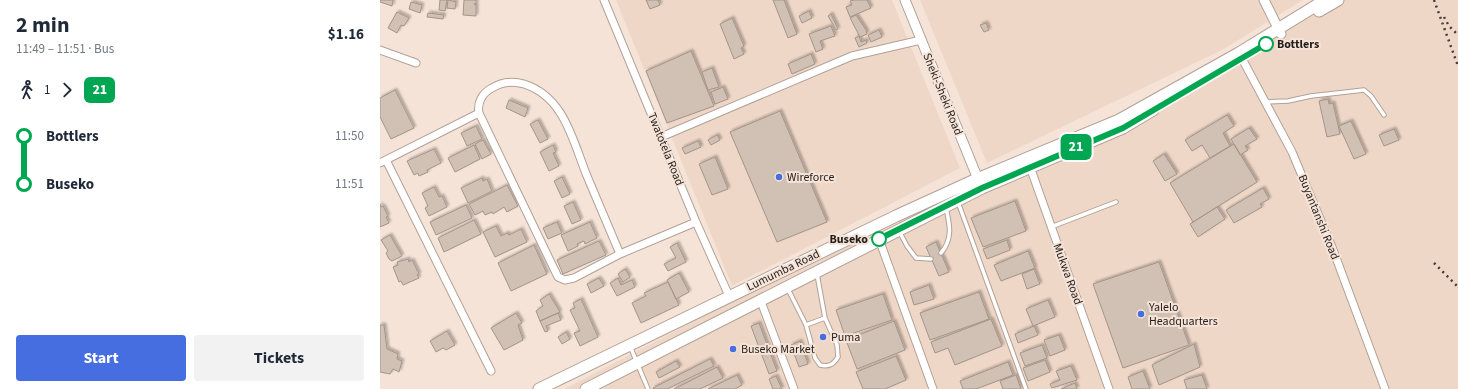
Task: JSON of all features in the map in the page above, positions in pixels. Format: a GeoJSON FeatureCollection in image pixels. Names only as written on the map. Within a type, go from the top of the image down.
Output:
{"type":"FeatureCollection","features":[{"type":"Feature","properties":{"kind":"main road","name":"Lumumba Road"},"geometry":{"type":"LineString","coordinates":[[1280,32],[1325,0]]}},
{"type":"Feature","properties":{"kind":"main road","name":"Lumumba Road"},"geometry":{"type":"LineString","coordinates":[[539,389],[848,238],[980,184],[1119,120],[1241,56],[1280,32],[1338,0]]}},
{"type":"Feature","properties":{"kind":"main road","name":"Lumumba Road"},"geometry":{"type":"LineString","coordinates":[[586,389],[638,364],[760,299],[946,206],[980,184]]}},
{"type":"Feature","properties":{"kind":"street","name":"Twatotela Road"},"geometry":{"type":"LineString","coordinates":[[604,0],[696,222],[729,296]]}},
{"type":"Feature","properties":{"kind":"street","name":"Sheki-Sheki Road"},"geometry":{"type":"LineString","coordinates":[[905,0],[980,184]]}},
{"type":"Feature","properties":{"kind":"street"},"geometry":{"type":"LineString","coordinates":[[1264,0],[1280,32]]}},
{"type":"Feature","properties":{"kind":"street"},"geometry":{"type":"LineString","coordinates":[[661,137],[852,56],[921,40]]}},
{"type":"Feature","properties":{"kind":"street"},"geometry":{"type":"LineString","coordinates":[[380,50],[416,63]]}},
{"type":"Feature","properties":{"kind":"street","name":"Buyantanshi Road"},"geometry":{"type":"LineString","coordinates":[[1241,56],[1267,102],[1292,152],[1332,247],[1385,389]]}},
{"type":"Feature","properties":{"kind":"street"},"geometry":{"type":"LineString","coordinates":[[620,254],[570,132],[555,105],[536,89],[518,83],[511,82],[500,84],[485,93],[478,106],[479,113],[558,277],[565,280],[574,278],[620,254],[696,222]]}},
{"type":"Feature","properties":{"kind":"street"},"geometry":{"type":"LineString","coordinates":[[479,113],[383,161],[490,371]]}},
{"type":"Feature","properties":{"kind":"street","name":"Mukwa Road"},"geometry":{"type":"LineString","coordinates":[[1028,162],[1109,389]]}},
{"type":"Feature","properties":{"kind":"street"},"geometry":{"type":"LineString","coordinates":[[879,239],[933,389]]}},
{"type":"Feature","properties":{"kind":"street"},"geometry":{"type":"LineString","coordinates":[[760,299],[794,389]]}},
{"type":"Feature","properties":{"kind":"lane"},"geometry":{"type":"LineString","coordinates":[[1267,102],[1288,101],[1311,96],[1364,90],[1371,96],[1384,115]]}},
{"type":"Feature","properties":{"kind":"lane"},"geometry":{"type":"LineString","coordinates":[[957,200],[1026,389]]}},
{"type":"Feature","properties":{"kind":"lane"},"geometry":{"type":"LineString","coordinates":[[1051,227],[1116,202]]}},
{"type":"Feature","properties":{"kind":"lane"},"geometry":{"type":"LineString","coordinates":[[941,253],[948,245],[950,228],[946,206]]}},
{"type":"Feature","properties":{"kind":"lane"},"geometry":{"type":"LineString","coordinates":[[898,230],[916,258],[931,259]]}},
{"type":"Feature","properties":{"kind":"lane"},"geometry":{"type":"LineString","coordinates":[[786,286],[806,325],[815,358],[820,365],[827,367],[833,364],[838,357],[837,345],[825,318],[816,271]]}},
{"type":"Feature","properties":{"kind":"lane"},"geometry":{"type":"LineString","coordinates":[[806,325],[825,318]]}},
{"type":"Feature","properties":{"kind":"lane"},"geometry":{"type":"LineString","coordinates":[[630,345],[648,389]]}},
{"type":"Feature","properties":{"kind":"shaded area"},"geometry":{"type":"Polygon","coordinates":[[[616,0],[892,0],[960,168],[732,286],[616,0]]]}},
{"type":"Feature","properties":{"kind":"shaded area"},"geometry":{"type":"Polygon","coordinates":[[[920,0],[1303,0],[1222,50],[987,163],[920,0]]]}},
{"type":"Feature","properties":{"kind":"shaded area"},"geometry":{"type":"Polygon","coordinates":[[[1315,0],[1458,0],[1458,389],[564,389],[912,208],[1112,122],[1240,48],[1315,0]]]}},
{"type":"Feature","properties":{"kind":"building"},"geometry":{"type":"Polygon","coordinates":[[[380,0],[393,0],[392,6],[380,2],[380,0]]]}},
{"type":"Feature","properties":{"kind":"building"},"geometry":{"type":"Polygon","coordinates":[[[440,0],[447,0],[445,11],[439,10],[440,0]]]}},
{"type":"Feature","properties":{"kind":"building"},"geometry":{"type":"Polygon","coordinates":[[[448,0],[456,2],[455,9],[447,8],[448,0]]]}},
{"type":"Feature","properties":{"kind":"building"},"geometry":{"type":"Polygon","coordinates":[[[464,0],[476,0],[476,4],[474,4],[476,5],[476,16],[463,15],[464,0]]]}},
{"type":"Feature","properties":{"kind":"building"},"geometry":{"type":"Polygon","coordinates":[[[646,0],[658,0],[660,5],[650,9],[646,0]]]}},
{"type":"Feature","properties":{"kind":"building"},"geometry":{"type":"Polygon","coordinates":[[[773,0],[784,0],[797,34],[788,38],[773,0]]]}},
{"type":"Feature","properties":{"kind":"building"},"geometry":{"type":"Polygon","coordinates":[[[867,0],[871,8],[850,17],[846,7],[852,5],[850,1],[867,0]]]}},
{"type":"Feature","properties":{"kind":"building"},"geometry":{"type":"Polygon","coordinates":[[[411,2],[422,5],[420,13],[409,9],[411,2]]]}},
{"type":"Feature","properties":{"kind":"building"},"geometry":{"type":"Polygon","coordinates":[[[809,11],[812,18],[802,23],[799,16],[809,11]]]}},
{"type":"Feature","properties":{"kind":"building"},"geometry":{"type":"Polygon","coordinates":[[[397,12],[409,18],[404,26],[401,25],[397,33],[388,28],[397,12]]]}},
{"type":"Feature","properties":{"kind":"building"},"geometry":{"type":"Polygon","coordinates":[[[428,13],[444,15],[443,19],[427,17],[428,13]]]}},
{"type":"Feature","properties":{"kind":"building"},"geometry":{"type":"Polygon","coordinates":[[[831,14],[838,29],[836,30],[828,16],[831,14]]]}},
{"type":"Feature","properties":{"kind":"building"},"geometry":{"type":"Polygon","coordinates":[[[856,15],[867,34],[860,37],[850,18],[856,15]]]}},
{"type":"Feature","properties":{"kind":"building"},"geometry":{"type":"Polygon","coordinates":[[[732,18],[744,46],[741,48],[744,54],[734,59],[720,24],[732,18]]]}},
{"type":"Feature","properties":{"kind":"building"},"geometry":{"type":"Polygon","coordinates":[[[986,23],[989,30],[984,32],[980,25],[986,23]]]}},
{"type":"Feature","properties":{"kind":"building"},"geometry":{"type":"Polygon","coordinates":[[[831,26],[835,36],[820,41],[823,49],[816,52],[809,34],[831,26]]]}},
{"type":"Feature","properties":{"kind":"building"},"geometry":{"type":"Polygon","coordinates":[[[879,30],[882,37],[871,42],[868,35],[879,30]]]}},
{"type":"Feature","properties":{"kind":"building"},"geometry":{"type":"Polygon","coordinates":[[[859,36],[861,42],[866,40],[867,43],[859,47],[855,38],[859,36]]]}},
{"type":"Feature","properties":{"kind":"building"},"geometry":{"type":"Polygon","coordinates":[[[691,51],[714,106],[667,123],[646,71],[691,51]]]}},
{"type":"Feature","properties":{"kind":"building"},"geometry":{"type":"Polygon","coordinates":[[[811,54],[815,64],[792,74],[788,64],[811,54]]]}},
{"type":"Feature","properties":{"kind":"building"},"geometry":{"type":"Polygon","coordinates":[[[712,68],[719,87],[708,90],[702,72],[712,68]]]}},
{"type":"Feature","properties":{"kind":"building"},"geometry":{"type":"Polygon","coordinates":[[[723,87],[728,99],[715,104],[711,92],[723,87]]]}},
{"type":"Feature","properties":{"kind":"building"},"geometry":{"type":"Polygon","coordinates":[[[395,90],[414,128],[391,139],[380,117],[380,98],[395,90]]]}},
{"type":"Feature","properties":{"kind":"building"},"geometry":{"type":"Polygon","coordinates":[[[1328,99],[1329,104],[1333,103],[1340,134],[1327,137],[1319,101],[1328,99]]]}},
{"type":"Feature","properties":{"kind":"building"},"geometry":{"type":"Polygon","coordinates":[[[509,100],[528,108],[525,117],[506,108],[509,100]]]}},
{"type":"Feature","properties":{"kind":"building","name":"Wireforce"},"geometry":{"type":"Polygon","coordinates":[[[780,111],[827,222],[777,242],[730,132],[780,111]]]}},
{"type":"Feature","properties":{"kind":"building"},"geometry":{"type":"Polygon","coordinates":[[[1227,115],[1234,126],[1223,133],[1230,146],[1210,158],[1202,145],[1192,151],[1185,140],[1227,115]]]}},
{"type":"Feature","properties":{"kind":"building"},"geometry":{"type":"Polygon","coordinates":[[[538,120],[548,139],[540,143],[530,124],[538,120]]]}},
{"type":"Feature","properties":{"kind":"building"},"geometry":{"type":"Polygon","coordinates":[[[1351,121],[1366,154],[1354,159],[1339,126],[1351,121]]]}},
{"type":"Feature","properties":{"kind":"building"},"geometry":{"type":"Polygon","coordinates":[[[476,126],[482,139],[467,146],[461,133],[476,126]]]}},
{"type":"Feature","properties":{"kind":"building"},"geometry":{"type":"Polygon","coordinates":[[[1249,128],[1257,139],[1245,146],[1248,150],[1240,155],[1231,139],[1249,128]]]}},
{"type":"Feature","properties":{"kind":"building"},"geometry":{"type":"Polygon","coordinates":[[[1394,129],[1399,140],[1384,146],[1379,135],[1394,129]]]}},
{"type":"Feature","properties":{"kind":"building"},"geometry":{"type":"Polygon","coordinates":[[[717,135],[720,140],[711,145],[708,140],[717,135]]]}},
{"type":"Feature","properties":{"kind":"building"},"geometry":{"type":"Polygon","coordinates":[[[483,140],[491,154],[482,159],[475,144],[483,140]]]}},
{"type":"Feature","properties":{"kind":"building"},"geometry":{"type":"Polygon","coordinates":[[[698,141],[701,147],[685,154],[682,148],[698,141]]]}},
{"type":"Feature","properties":{"kind":"building"},"geometry":{"type":"Polygon","coordinates":[[[1234,144],[1257,182],[1193,222],[1170,183],[1234,144]]]}},
{"type":"Feature","properties":{"kind":"building"},"geometry":{"type":"Polygon","coordinates":[[[474,145],[480,159],[455,172],[448,158],[474,145]]]}},
{"type":"Feature","properties":{"kind":"building"},"geometry":{"type":"Polygon","coordinates":[[[553,145],[556,152],[553,153],[559,166],[549,171],[540,152],[553,145]]]}},
{"type":"Feature","properties":{"kind":"building"},"geometry":{"type":"Polygon","coordinates":[[[434,149],[441,163],[419,176],[418,173],[414,175],[407,161],[434,149]]]}},
{"type":"Feature","properties":{"kind":"building"},"geometry":{"type":"Polygon","coordinates":[[[1164,154],[1177,174],[1165,181],[1153,161],[1164,154]]]}},
{"type":"Feature","properties":{"kind":"building"},"geometry":{"type":"Polygon","coordinates":[[[715,157],[728,189],[712,195],[699,164],[715,157]]]}},
{"type":"Feature","properties":{"kind":"building"},"geometry":{"type":"Polygon","coordinates":[[[562,177],[570,194],[562,198],[554,181],[562,177]]]}},
{"type":"Feature","properties":{"kind":"building"},"geometry":{"type":"Polygon","coordinates":[[[482,178],[483,181],[487,179],[492,191],[468,203],[461,188],[482,178]]]}},
{"type":"Feature","properties":{"kind":"building"},"geometry":{"type":"Polygon","coordinates":[[[507,185],[518,206],[507,212],[504,207],[493,214],[492,212],[485,215],[483,211],[475,215],[469,204],[507,185]]]}},
{"type":"Feature","properties":{"kind":"building"},"geometry":{"type":"Polygon","coordinates":[[[434,187],[439,197],[442,196],[447,207],[429,216],[425,208],[428,206],[422,193],[434,187]]]}},
{"type":"Feature","properties":{"kind":"building"},"geometry":{"type":"Polygon","coordinates":[[[1263,188],[1269,199],[1260,204],[1262,207],[1234,223],[1226,210],[1263,188]]]}},
{"type":"Feature","properties":{"kind":"building"},"geometry":{"type":"Polygon","coordinates":[[[1015,201],[1026,231],[983,247],[971,218],[1015,201]]]}},
{"type":"Feature","properties":{"kind":"building"},"geometry":{"type":"Polygon","coordinates":[[[573,202],[581,220],[572,224],[564,206],[573,202]]]}},
{"type":"Feature","properties":{"kind":"building"},"geometry":{"type":"Polygon","coordinates":[[[380,204],[381,207],[383,206],[388,216],[386,217],[389,223],[380,227],[380,204]]]}},
{"type":"Feature","properties":{"kind":"building"},"geometry":{"type":"Polygon","coordinates":[[[466,205],[472,218],[436,235],[430,222],[466,205]]]}},
{"type":"Feature","properties":{"kind":"building"},"geometry":{"type":"Polygon","coordinates":[[[1217,207],[1225,219],[1198,237],[1190,224],[1217,207]]]}},
{"type":"Feature","properties":{"kind":"building"},"geometry":{"type":"Polygon","coordinates":[[[474,220],[481,234],[444,252],[438,238],[474,220]]]}},
{"type":"Feature","properties":{"kind":"building"},"geometry":{"type":"Polygon","coordinates":[[[557,222],[562,233],[548,239],[543,228],[557,222]]]}},
{"type":"Feature","properties":{"kind":"building"},"geometry":{"type":"Polygon","coordinates":[[[590,222],[597,238],[585,244],[584,241],[577,244],[578,246],[568,251],[561,235],[590,222]]]}},
{"type":"Feature","properties":{"kind":"building"},"geometry":{"type":"Polygon","coordinates":[[[496,226],[501,236],[507,233],[509,235],[521,229],[527,242],[495,257],[483,232],[496,226]]]}},
{"type":"Feature","properties":{"kind":"building"},"geometry":{"type":"Polygon","coordinates":[[[390,235],[402,256],[392,261],[389,259],[386,253],[388,251],[381,240],[390,235]]]}},
{"type":"Feature","properties":{"kind":"building"},"geometry":{"type":"Polygon","coordinates":[[[1007,240],[1010,250],[987,259],[983,249],[1007,240]]]}},
{"type":"Feature","properties":{"kind":"building"},"geometry":{"type":"Polygon","coordinates":[[[599,241],[606,255],[563,274],[557,260],[599,241]]]}},
{"type":"Feature","properties":{"kind":"building"},"geometry":{"type":"Polygon","coordinates":[[[936,242],[949,272],[939,276],[926,247],[936,242]]]}},
{"type":"Feature","properties":{"kind":"building"},"geometry":{"type":"Polygon","coordinates":[[[677,243],[686,262],[668,271],[664,264],[676,258],[670,247],[677,243]]]}},
{"type":"Feature","properties":{"kind":"building"},"geometry":{"type":"Polygon","coordinates":[[[534,245],[547,274],[511,291],[498,263],[534,245]]]}},
{"type":"Feature","properties":{"kind":"building"},"geometry":{"type":"Polygon","coordinates":[[[1028,251],[1035,268],[1001,281],[994,265],[1028,251]]]}},
{"type":"Feature","properties":{"kind":"building"},"geometry":{"type":"Polygon","coordinates":[[[408,259],[409,262],[412,260],[419,274],[417,275],[419,278],[403,285],[401,281],[399,282],[393,267],[398,265],[397,262],[408,259]]]}},
{"type":"Feature","properties":{"kind":"building","name":"Yalelo Headquarters"},"geometry":{"type":"Polygon","coordinates":[[[1159,262],[1189,345],[1123,368],[1093,284],[1159,262]]]}},
{"type":"Feature","properties":{"kind":"building"},"geometry":{"type":"Polygon","coordinates":[[[625,269],[630,277],[623,282],[618,274],[625,269]]]}},
{"type":"Feature","properties":{"kind":"building"},"geometry":{"type":"Polygon","coordinates":[[[1034,269],[1040,284],[1027,289],[1022,274],[1034,269]]]}},
{"type":"Feature","properties":{"kind":"building"},"geometry":{"type":"Polygon","coordinates":[[[679,273],[689,292],[676,299],[667,280],[679,273]]]}},
{"type":"Feature","properties":{"kind":"building"},"geometry":{"type":"Polygon","coordinates":[[[599,278],[604,286],[591,293],[587,284],[599,278]]]}},
{"type":"Feature","properties":{"kind":"building"},"geometry":{"type":"Polygon","coordinates":[[[618,278],[621,285],[632,280],[635,287],[617,296],[610,283],[618,278]]]}},
{"type":"Feature","properties":{"kind":"building"},"geometry":{"type":"Polygon","coordinates":[[[668,282],[679,305],[641,323],[632,303],[646,296],[644,293],[668,282]]]}},
{"type":"Feature","properties":{"kind":"building"},"geometry":{"type":"Polygon","coordinates":[[[929,285],[934,299],[914,305],[910,292],[929,285]]]}},
{"type":"Feature","properties":{"kind":"building"},"geometry":{"type":"Polygon","coordinates":[[[979,292],[989,319],[930,340],[920,313],[979,292]]]}},
{"type":"Feature","properties":{"kind":"building"},"geometry":{"type":"Polygon","coordinates":[[[549,294],[560,312],[540,321],[536,311],[543,306],[540,300],[549,294]]]}},
{"type":"Feature","properties":{"kind":"building"},"geometry":{"type":"Polygon","coordinates":[[[883,294],[892,320],[845,336],[836,310],[883,294]]]}},
{"type":"Feature","properties":{"kind":"building"},"geometry":{"type":"Polygon","coordinates":[[[581,299],[598,337],[580,346],[574,333],[580,331],[570,310],[575,308],[573,303],[581,299]]]}},
{"type":"Feature","properties":{"kind":"building"},"geometry":{"type":"Polygon","coordinates":[[[1048,300],[1055,317],[1033,326],[1026,309],[1048,300]]]}},
{"type":"Feature","properties":{"kind":"building"},"geometry":{"type":"Polygon","coordinates":[[[516,313],[522,323],[518,325],[523,340],[504,350],[491,328],[516,313]]]}},
{"type":"Feature","properties":{"kind":"building"},"geometry":{"type":"Polygon","coordinates":[[[558,313],[561,320],[546,326],[548,331],[545,332],[540,321],[558,313]]]}},
{"type":"Feature","properties":{"kind":"building"},"geometry":{"type":"Polygon","coordinates":[[[991,319],[1002,346],[955,365],[948,348],[935,353],[931,342],[991,319]]]}},
{"type":"Feature","properties":{"kind":"building"},"geometry":{"type":"Polygon","coordinates":[[[894,321],[905,350],[857,369],[846,340],[894,321]]]}},
{"type":"Feature","properties":{"kind":"building"},"geometry":{"type":"Polygon","coordinates":[[[759,323],[777,371],[769,374],[751,326],[759,323]]]}},
{"type":"Feature","properties":{"kind":"building"},"geometry":{"type":"Polygon","coordinates":[[[380,325],[384,325],[387,349],[398,354],[397,359],[402,361],[399,372],[393,369],[390,374],[380,372],[380,325]]]}},
{"type":"Feature","properties":{"kind":"building"},"geometry":{"type":"Polygon","coordinates":[[[1034,326],[1038,335],[1018,343],[1015,334],[1034,326]]]}},
{"type":"Feature","properties":{"kind":"building"},"geometry":{"type":"Polygon","coordinates":[[[447,331],[455,345],[446,350],[443,348],[436,352],[430,341],[447,331]]]}},
{"type":"Feature","properties":{"kind":"building"},"geometry":{"type":"Polygon","coordinates":[[[566,332],[570,339],[562,344],[558,337],[566,332]]]}},
{"type":"Feature","properties":{"kind":"building"},"geometry":{"type":"Polygon","coordinates":[[[1059,335],[1065,350],[1050,356],[1044,340],[1059,335]]]}},
{"type":"Feature","properties":{"kind":"building"},"geometry":{"type":"Polygon","coordinates":[[[800,341],[808,364],[799,367],[791,345],[800,341]]]}},
{"type":"Feature","properties":{"kind":"building"},"geometry":{"type":"Polygon","coordinates":[[[1194,344],[1200,367],[1159,385],[1152,365],[1194,344]]]}},
{"type":"Feature","properties":{"kind":"building"},"geometry":{"type":"Polygon","coordinates":[[[1042,345],[1047,358],[1025,366],[1020,353],[1042,345]]]}},
{"type":"Feature","properties":{"kind":"building"},"geometry":{"type":"Polygon","coordinates":[[[896,356],[906,380],[885,389],[863,389],[856,372],[896,356]]]}},
{"type":"Feature","properties":{"kind":"building"},"geometry":{"type":"Polygon","coordinates":[[[710,359],[714,366],[667,389],[653,388],[710,359]]]}},
{"type":"Feature","properties":{"kind":"building"},"geometry":{"type":"Polygon","coordinates":[[[1045,360],[1050,372],[1028,381],[1023,368],[1045,360]]]}},
{"type":"Feature","properties":{"kind":"building"},"geometry":{"type":"Polygon","coordinates":[[[676,361],[680,367],[659,378],[656,372],[676,361]]]}},
{"type":"Feature","properties":{"kind":"building"},"geometry":{"type":"Polygon","coordinates":[[[1008,362],[1013,375],[976,389],[963,389],[960,381],[1008,362]]]}},
{"type":"Feature","properties":{"kind":"building"},"geometry":{"type":"Polygon","coordinates":[[[1071,366],[1077,380],[1052,388],[1050,384],[1060,380],[1056,371],[1071,366]]]}},
{"type":"Feature","properties":{"kind":"building"},"geometry":{"type":"Polygon","coordinates":[[[717,367],[723,378],[700,389],[674,389],[717,367]]]}},
{"type":"Feature","properties":{"kind":"building"},"geometry":{"type":"Polygon","coordinates":[[[1143,371],[1150,389],[1132,389],[1128,377],[1143,371]]]}},
{"type":"Feature","properties":{"kind":"building"},"geometry":{"type":"Polygon","coordinates":[[[737,375],[742,385],[735,389],[708,389],[737,375]]]}},
{"type":"Feature","properties":{"kind":"building"},"geometry":{"type":"Polygon","coordinates":[[[1016,375],[1021,389],[1003,389],[1000,381],[1016,375]]]}},
{"type":"Feature","properties":{"kind":"building"},"geometry":{"type":"Polygon","coordinates":[[[1202,375],[1207,389],[1187,389],[1184,380],[1202,375]]]}},
{"type":"Feature","properties":{"kind":"building"},"geometry":{"type":"Polygon","coordinates":[[[776,376],[782,389],[773,389],[769,379],[776,376]]]}},
{"type":"Feature","properties":{"kind":"building"},"geometry":{"type":"Polygon","coordinates":[[[1075,383],[1077,389],[1061,389],[1075,383]]]}},
{"type":"Feature","properties":{"kind":"railway"},"geometry":{"type":"LineString","coordinates":[[1434,0],[1458,66]]}},
{"type":"Feature","properties":{"kind":"railway"},"geometry":{"type":"LineString","coordinates":[[1444,17],[1449,26],[1458,35]]}},
{"type":"Feature","properties":{"kind":"railway"},"geometry":{"type":"LineString","coordinates":[[1434,263],[1458,287]]}},
{"type":"Feature","properties":{"kind":"bus line","name":"21"},"geometry":{"type":"LineString","coordinates":[[879,239],[982,188],[1123,128],[1266,44]]}},
{"type":"Feature","properties":{"kind":"place","name":"Bottlers"},"geometry":{"type":"Point","coordinates":[1266,44]}},
{"type":"Feature","properties":{"kind":"place","name":"Wireforce"},"geometry":{"type":"Point","coordinates":[779,177]}},
{"type":"Feature","properties":{"kind":"place","name":"Buseko"},"geometry":{"type":"Point","coordinates":[879,239]}},
{"type":"Feature","properties":{"kind":"place","name":"Yalelo Headquarters"},"geometry":{"type":"Point","coordinates":[1141,314]}},
{"type":"Feature","properties":{"kind":"place","name":"Puma"},"geometry":{"type":"Point","coordinates":[823,337]}},
{"type":"Feature","properties":{"kind":"place","name":"Buseko Market"},"geometry":{"type":"Point","coordinates":[733,349]}}]}
